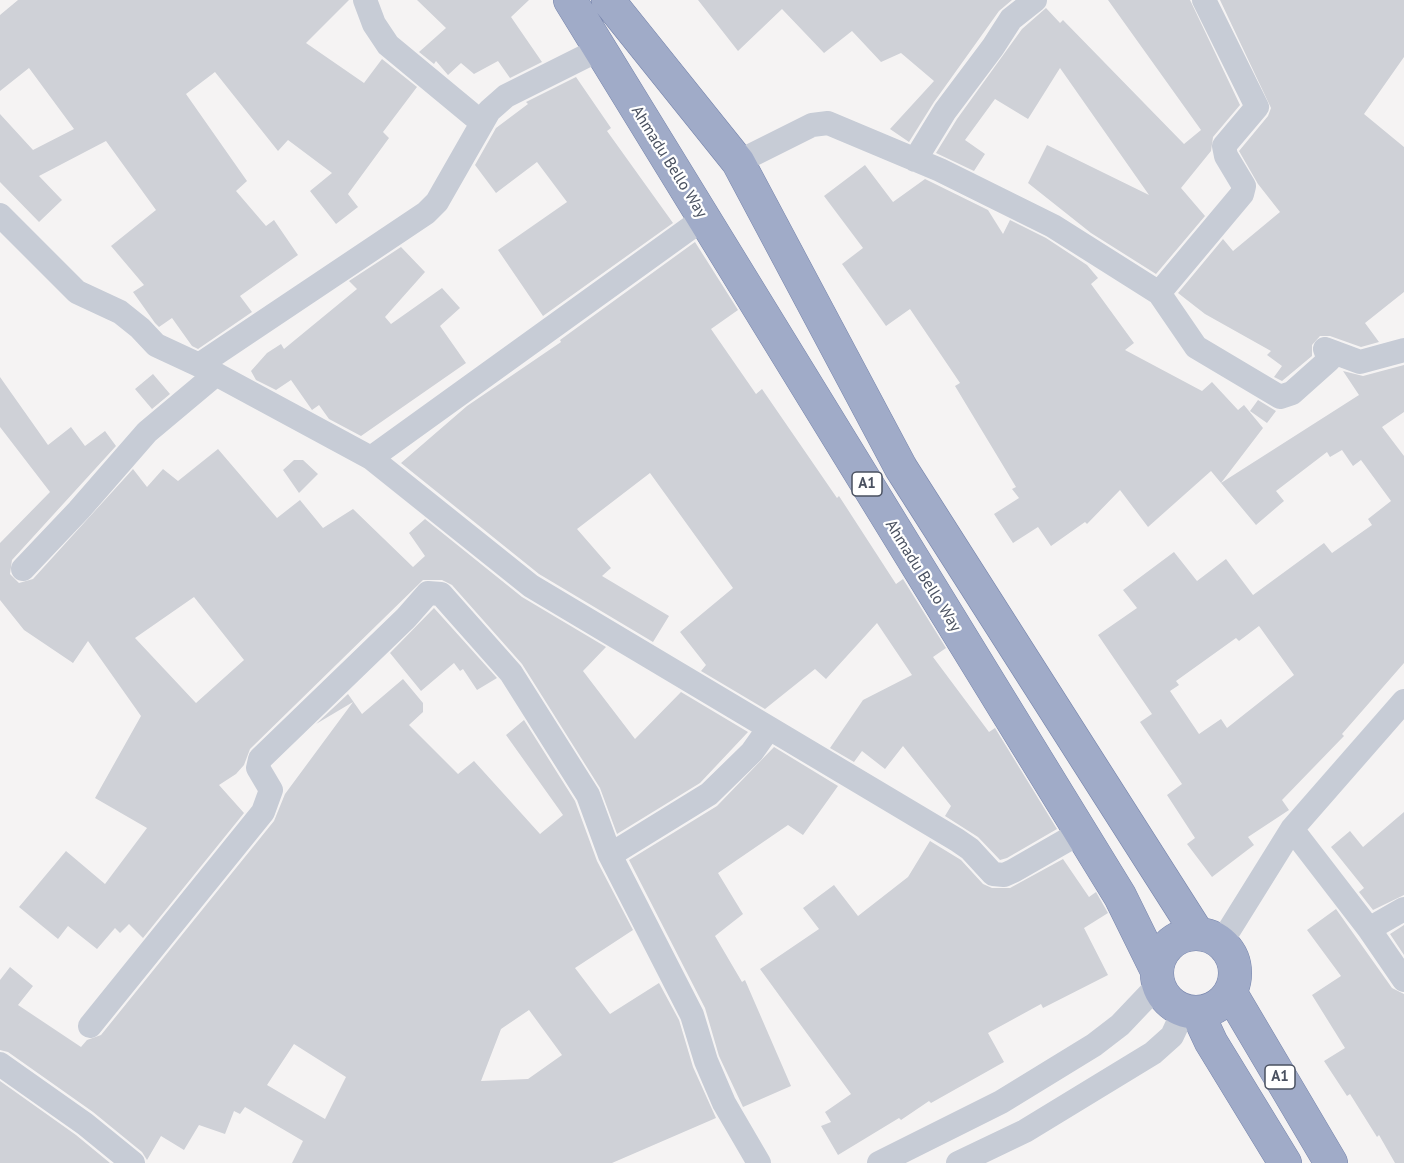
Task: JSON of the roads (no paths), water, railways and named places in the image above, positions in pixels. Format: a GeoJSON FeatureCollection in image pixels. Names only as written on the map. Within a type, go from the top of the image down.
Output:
{"type":"FeatureCollection","features":[{"type":"Feature","properties":{"kind":"highway","name":"Ahmadu Bello Way"},"geometry":{"type":"LineString","coordinates":[[570,0],[1081,832],[1119,896],[1158,978]]}},
{"type":"Feature","properties":{"kind":"highway","name":"A1"},"geometry":{"type":"LineString","coordinates":[[608,0],[738,162],[900,468],[1209,939]]}},
{"type":"Feature","properties":{"kind":"highway"},"geometry":{"type":"LineString","coordinates":[[1186,935],[1209,939],[1230,953],[1235,966],[1235,979],[1230,992],[1211,1010],[1191,1011],[1165,996],[1158,978],[1165,948],[1186,935]]}},
{"type":"Feature","properties":{"kind":"highway","name":"A1"},"geometry":{"type":"LineString","coordinates":[[1230,992],[1331,1163]]}},
{"type":"Feature","properties":{"kind":"highway","name":"A1"},"geometry":{"type":"LineString","coordinates":[[1191,1011],[1285,1163]]}},
{"type":"Feature","properties":{"kind":"street"},"geometry":{"type":"LineString","coordinates":[[365,0],[374,24],[388,45],[482,122]]}},
{"type":"Feature","properties":{"kind":"street"},"geometry":{"type":"LineString","coordinates":[[1159,293],[1242,194],[1244,186],[1226,156],[1224,146],[1257,107],[1204,0]]}},
{"type":"Feature","properties":{"kind":"street"},"geometry":{"type":"LineString","coordinates":[[915,160],[945,111],[1011,19],[1027,3]]}},
{"type":"Feature","properties":{"kind":"street"},"geometry":{"type":"LineString","coordinates":[[23,569],[79,510],[147,432],[207,370],[426,213],[437,202],[482,122],[506,96],[600,49]]}},
{"type":"Feature","properties":{"kind":"street"},"geometry":{"type":"LineString","coordinates":[[738,162],[812,126],[828,123],[915,160],[1053,226],[1159,293],[1196,347],[1280,397],[1292,393],[1329,360],[1325,349],[1360,362],[1404,350]]}},
{"type":"Feature","properties":{"kind":"street"},"geometry":{"type":"LineString","coordinates":[[0,215],[77,292],[120,312],[156,345],[371,458],[531,586],[957,840],[970,849],[993,874],[1004,875],[1013,871],[1081,832]]}},
{"type":"Feature","properties":{"kind":"street"},"geometry":{"type":"LineString","coordinates":[[371,458],[704,218]]}},
{"type":"Feature","properties":{"kind":"street"},"geometry":{"type":"LineString","coordinates":[[90,1026],[263,813],[271,790],[258,768],[260,759],[428,593],[441,594],[511,673],[588,795],[610,855],[692,1015],[706,1061],[724,1103],[759,1163]]}},
{"type":"Feature","properties":{"kind":"street"},"geometry":{"type":"LineString","coordinates":[[1209,939],[1292,828],[1404,701]]}},
{"type":"Feature","properties":{"kind":"street"},"geometry":{"type":"LineString","coordinates":[[610,855],[709,794],[752,752],[769,728]]}},
{"type":"Feature","properties":{"kind":"street"},"geometry":{"type":"LineString","coordinates":[[1292,828],[1369,929],[1404,980]]}},
{"type":"Feature","properties":{"kind":"street"},"geometry":{"type":"LineString","coordinates":[[1369,929],[1404,909]]}},
{"type":"Feature","properties":{"kind":"street"},"geometry":{"type":"LineString","coordinates":[[879,1163],[964,1122],[1054,1071],[1120,1025],[1158,978]]}},
{"type":"Feature","properties":{"kind":"street"},"geometry":{"type":"LineString","coordinates":[[972,1160],[1025,1131],[1153,1053],[1172,1036],[1191,1011]]}},
{"type":"Feature","properties":{"kind":"street"},"geometry":{"type":"LineString","coordinates":[[0,1064],[85,1124],[133,1163]]}}]}
